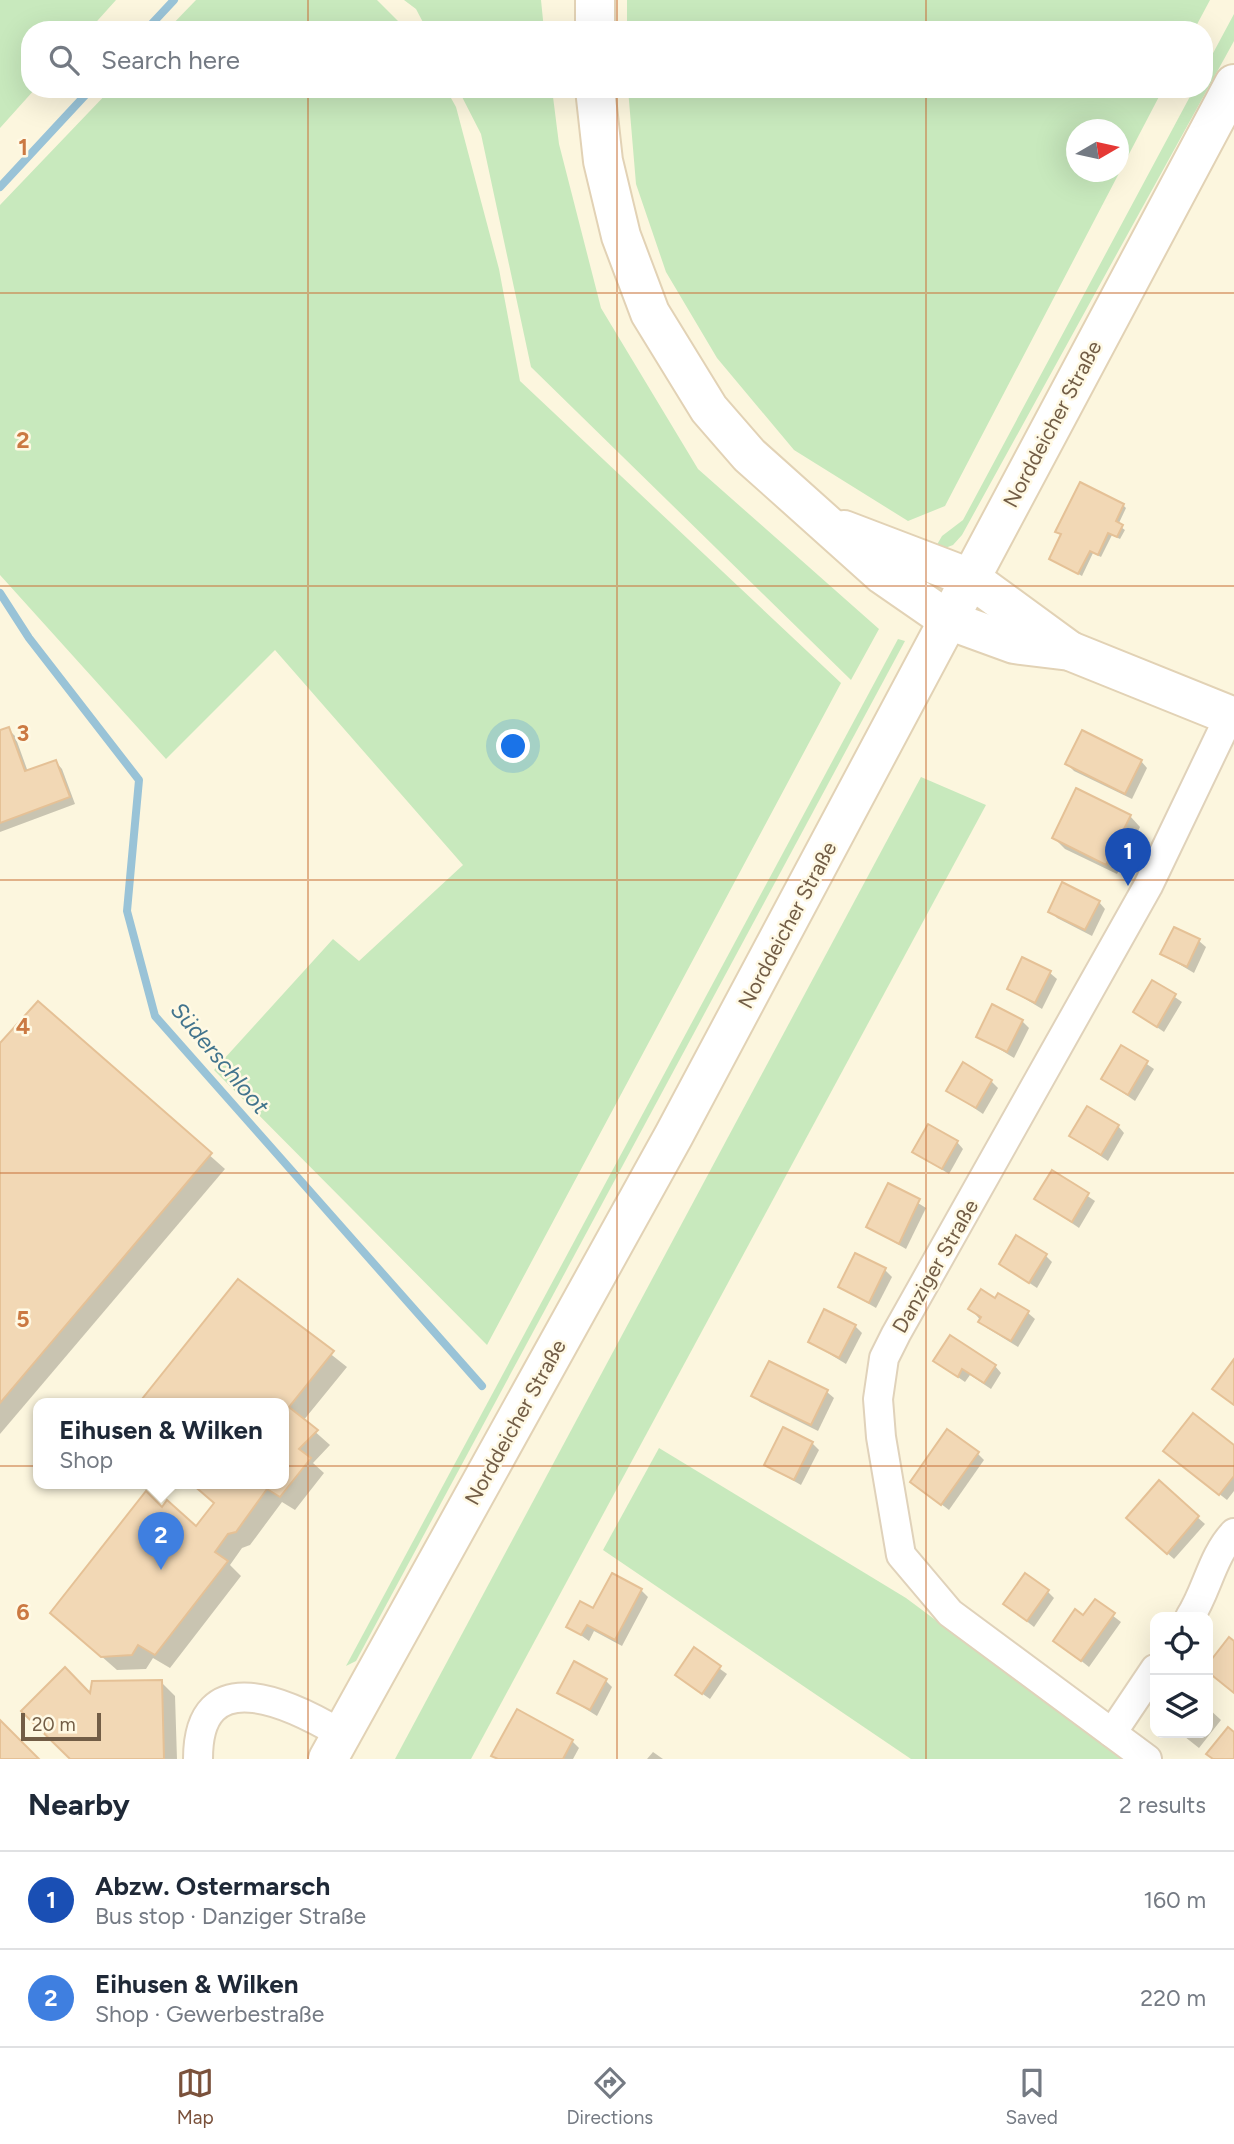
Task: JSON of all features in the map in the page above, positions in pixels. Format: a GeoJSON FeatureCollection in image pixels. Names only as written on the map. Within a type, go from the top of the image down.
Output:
{"type":"FeatureCollection","features":[{"type":"Feature","properties":{"kind":"main road"},"geometry":{"type":"LineString","coordinates":[[595,21],[596,0]]}},
{"type":"Feature","properties":{"kind":"main road","name":"Norddeicher Straße"},"geometry":{"type":"LineString","coordinates":[[334,1747],[674,1135],[1234,84]]}},
{"type":"Feature","properties":{"kind":"main road"},"geometry":{"type":"LineString","coordinates":[[596,98],[603,161],[621,236],[650,313],[709,409],[749,455],[883,575],[948,620],[1014,644],[1070,651]]}},
{"type":"Feature","properties":{"kind":"main road"},"geometry":{"type":"LineString","coordinates":[[826,523],[970,578],[1070,651],[1232,716]]}},
{"type":"Feature","properties":{"kind":"street","name":"Danziger Straße"},"geometry":{"type":"LineString","coordinates":[[1147,1759],[950,1612],[901,1555],[881,1437],[878,1399],[884,1358],[896,1334],[1136,910],[1232,716]]}},
{"type":"Feature","properties":{"kind":"street"},"geometry":{"type":"LineString","coordinates":[[1193,1612],[1225,1543],[1234,1533]]}},
{"type":"Feature","properties":{"kind":"street"},"geometry":{"type":"LineString","coordinates":[[1112,1733],[1151,1675]]}},
{"type":"Feature","properties":{"kind":"street"},"geometry":{"type":"LineString","coordinates":[[198,1759],[202,1722],[217,1704],[244,1695],[272,1700],[334,1747]]}},
{"type":"Feature","properties":{"kind":"green space"},"geometry":{"type":"Polygon","coordinates":[[[0,0],[116,0],[97,21],[21,21],[21,98],[27,98],[0,128],[0,0]]]}},
{"type":"Feature","properties":{"kind":"green space"},"geometry":{"type":"Polygon","coordinates":[[[196,0],[377,0],[398,21],[176,21],[196,0]]]}},
{"type":"Feature","properties":{"kind":"green space"},"geometry":{"type":"Polygon","coordinates":[[[404,0],[541,0],[543,21],[422,21],[416,9],[404,0]]]}},
{"type":"Feature","properties":{"kind":"green space"},"geometry":{"type":"Polygon","coordinates":[[[627,0],[1210,0],[1199,21],[627,21],[627,0]]]}},
{"type":"Feature","properties":{"kind":"green space"},"geometry":{"type":"Polygon","coordinates":[[[1234,14],[1234,41],[1213,79],[1213,53],[1234,14]]]}},
{"type":"Feature","properties":{"kind":"green space"},"geometry":{"type":"Polygon","coordinates":[[[102,98],[451,98],[456,107],[499,269],[520,381],[841,683],[487,1345],[214,1070],[333,939],[359,961],[463,865],[275,650],[166,759],[0,575],[0,205],[102,98]]]}},
{"type":"Feature","properties":{"kind":"green space"},"geometry":{"type":"Polygon","coordinates":[[[463,98],[553,98],[559,144],[601,308],[698,469],[879,629],[851,680],[531,367],[481,134],[463,98]]]}},
{"type":"Feature","properties":{"kind":"green space"},"geometry":{"type":"Polygon","coordinates":[[[629,98],[1158,98],[1129,154],[1129,119],[1066,119],[1066,182],[1114,182],[945,506],[908,521],[794,450],[717,358],[666,272],[636,184],[629,98]]]}},
{"type":"Feature","properties":{"kind":"green space"},"geometry":{"type":"Polygon","coordinates":[[[1189,98],[1203,98],[962,535],[953,545],[940,550],[935,548],[942,536],[963,520],[1189,98]]]}},
{"type":"Feature","properties":{"kind":"green space"},"geometry":{"type":"Polygon","coordinates":[[[898,639],[905,641],[356,1661],[346,1666],[898,639]]]}},
{"type":"Feature","properties":{"kind":"green space"},"geometry":{"type":"Polygon","coordinates":[[[921,777],[986,805],[471,1759],[395,1759],[921,777]]]}},
{"type":"Feature","properties":{"kind":"green space"},"geometry":{"type":"Polygon","coordinates":[[[659,1448],[906,1598],[1122,1759],[911,1759],[603,1550],[659,1448]]]}},
{"type":"Feature","properties":{"kind":"building"},"geometry":{"type":"Polygon","coordinates":[[[1080,482],[1124,504],[1116,521],[1123,525],[1117,537],[1108,533],[1098,555],[1090,551],[1078,574],[1049,559],[1061,534],[1055,532],[1080,482]]]}},
{"type":"Feature","properties":{"kind":"building"},"geometry":{"type":"Polygon","coordinates":[[[9,727],[25,771],[56,760],[70,797],[0,823],[0,730],[9,727]]]}},
{"type":"Feature","properties":{"kind":"building"},"geometry":{"type":"Polygon","coordinates":[[[1082,730],[1142,760],[1125,794],[1065,764],[1082,730]]]}},
{"type":"Feature","properties":{"kind":"building"},"geometry":{"type":"Polygon","coordinates":[[[1076,788],[1131,815],[1106,865],[1052,838],[1076,788]]]}},
{"type":"Feature","properties":{"kind":"building"},"geometry":{"type":"Polygon","coordinates":[[[1062,882],[1100,901],[1085,930],[1048,912],[1062,882]]]}},
{"type":"Feature","properties":{"kind":"building"},"geometry":{"type":"Polygon","coordinates":[[[1174,927],[1200,939],[1187,967],[1160,954],[1174,927]]]}},
{"type":"Feature","properties":{"kind":"building"},"geometry":{"type":"Polygon","coordinates":[[[1022,957],[1051,971],[1035,1003],[1007,989],[1022,957]]]}},
{"type":"Feature","properties":{"kind":"building"},"geometry":{"type":"Polygon","coordinates":[[[1152,980],[1176,994],[1157,1027],[1133,1012],[1152,980]]]}},
{"type":"Feature","properties":{"kind":"building"},"geometry":{"type":"Polygon","coordinates":[[[38,1001],[212,1153],[0,1403],[0,1043],[38,1001]]]}},
{"type":"Feature","properties":{"kind":"building"},"geometry":{"type":"Polygon","coordinates":[[[992,1004],[1023,1020],[1007,1052],[976,1037],[992,1004]]]}},
{"type":"Feature","properties":{"kind":"building"},"geometry":{"type":"Polygon","coordinates":[[[1121,1045],[1148,1061],[1128,1095],[1101,1079],[1121,1045]]]}},
{"type":"Feature","properties":{"kind":"building"},"geometry":{"type":"Polygon","coordinates":[[[963,1062],[992,1080],[976,1108],[946,1091],[963,1062]]]}},
{"type":"Feature","properties":{"kind":"building"},"geometry":{"type":"Polygon","coordinates":[[[1087,1106],[1119,1125],[1101,1155],[1069,1136],[1087,1106]]]}},
{"type":"Feature","properties":{"kind":"building"},"geometry":{"type":"Polygon","coordinates":[[[928,1124],[958,1141],[942,1169],[912,1152],[928,1124]]]}},
{"type":"Feature","properties":{"kind":"building"},"geometry":{"type":"Polygon","coordinates":[[[1052,1170],[1089,1193],[1072,1222],[1034,1199],[1052,1170]]]}},
{"type":"Feature","properties":{"kind":"building"},"geometry":{"type":"Polygon","coordinates":[[[888,1183],[920,1199],[899,1244],[866,1227],[888,1183]]]}},
{"type":"Feature","properties":{"kind":"building"},"geometry":{"type":"Polygon","coordinates":[[[1016,1235],[1047,1254],[1029,1283],[999,1264],[1016,1235]]]}},
{"type":"Feature","properties":{"kind":"building"},"geometry":{"type":"Polygon","coordinates":[[[855,1253],[886,1268],[869,1303],[838,1287],[855,1253]]]}},
{"type":"Feature","properties":{"kind":"building"},"geometry":{"type":"Polygon","coordinates":[[[238,1279],[334,1351],[289,1407],[289,1398],[143,1398],[238,1279]]]}},
{"type":"Feature","properties":{"kind":"building"},"geometry":{"type":"Polygon","coordinates":[[[981,1289],[995,1298],[998,1293],[1029,1311],[1011,1341],[978,1322],[981,1317],[968,1309],[981,1289]]]}},
{"type":"Feature","properties":{"kind":"building"},"geometry":{"type":"Polygon","coordinates":[[[824,1309],[856,1325],[839,1358],[808,1342],[824,1309]]]}},
{"type":"Feature","properties":{"kind":"building"},"geometry":{"type":"Polygon","coordinates":[[[950,1335],[996,1365],[984,1383],[962,1369],[958,1377],[933,1361],[950,1335]]]}},
{"type":"Feature","properties":{"kind":"building"},"geometry":{"type":"Polygon","coordinates":[[[1234,1359],[1234,1405],[1212,1389],[1234,1359]]]}},
{"type":"Feature","properties":{"kind":"building"},"geometry":{"type":"Polygon","coordinates":[[[769,1361],[828,1390],[811,1425],[751,1396],[769,1361]]]}},
{"type":"Feature","properties":{"kind":"building"},"geometry":{"type":"Polygon","coordinates":[[[289,1407],[318,1430],[299,1449],[311,1458],[289,1486],[289,1407]]]}},
{"type":"Feature","properties":{"kind":"building"},"geometry":{"type":"Polygon","coordinates":[[[1193,1413],[1234,1445],[1234,1476],[1219,1495],[1163,1451],[1193,1413]]]}},
{"type":"Feature","properties":{"kind":"building"},"geometry":{"type":"Polygon","coordinates":[[[783,1427],[813,1442],[794,1480],[764,1465],[783,1427]]]}},
{"type":"Feature","properties":{"kind":"building"},"geometry":{"type":"Polygon","coordinates":[[[947,1429],[979,1452],[941,1505],[910,1482],[947,1429]]]}},
{"type":"Feature","properties":{"kind":"building"},"geometry":{"type":"Polygon","coordinates":[[[1159,1480],[1199,1516],[1167,1554],[1126,1518],[1159,1480]]]}},
{"type":"Feature","properties":{"kind":"building"},"geometry":{"type":"Polygon","coordinates":[[[198,1489],[267,1489],[236,1532],[228,1534],[215,1552],[228,1561],[155,1655],[138,1645],[132,1655],[101,1657],[50,1613],[146,1491],[162,1507],[167,1500],[196,1526],[214,1503],[198,1489]]]}},
{"type":"Feature","properties":{"kind":"building"},"geometry":{"type":"Polygon","coordinates":[[[267,1489],[286,1489],[280,1497],[267,1489]]]}},
{"type":"Feature","properties":{"kind":"building"},"geometry":{"type":"Polygon","coordinates":[[[612,1573],[642,1589],[615,1640],[587,1625],[581,1635],[566,1627],[580,1601],[593,1608],[612,1573]]]}},
{"type":"Feature","properties":{"kind":"building"},"geometry":{"type":"Polygon","coordinates":[[[1025,1573],[1049,1590],[1027,1621],[1003,1604],[1025,1573]]]}},
{"type":"Feature","properties":{"kind":"building"},"geometry":{"type":"Polygon","coordinates":[[[1095,1599],[1115,1613],[1081,1661],[1053,1641],[1075,1609],[1083,1615],[1095,1599]]]}},
{"type":"Feature","properties":{"kind":"building"},"geometry":{"type":"Polygon","coordinates":[[[1229,1637],[1234,1641],[1234,1693],[1213,1676],[1213,1658],[1229,1637]]]}},
{"type":"Feature","properties":{"kind":"building"},"geometry":{"type":"Polygon","coordinates":[[[694,1647],[721,1666],[702,1694],[675,1675],[694,1647]]]}},
{"type":"Feature","properties":{"kind":"building"},"geometry":{"type":"Polygon","coordinates":[[[574,1661],[607,1679],[590,1710],[557,1693],[574,1661]]]}},
{"type":"Feature","properties":{"kind":"building"},"geometry":{"type":"Polygon","coordinates":[[[65,1667],[90,1693],[92,1681],[162,1680],[164,1759],[70,1759],[21,1711],[65,1667]]]}},
{"type":"Feature","properties":{"kind":"building"},"geometry":{"type":"Polygon","coordinates":[[[517,1709],[573,1740],[563,1759],[498,1759],[491,1756],[517,1709]]]}},
{"type":"Feature","properties":{"kind":"building"},"geometry":{"type":"Polygon","coordinates":[[[0,1720],[39,1759],[0,1759],[0,1720]]]}},
{"type":"Feature","properties":{"kind":"building"},"geometry":{"type":"Polygon","coordinates":[[[1228,1727],[1234,1732],[1234,1759],[1213,1759],[1206,1754],[1228,1727]]]}},
{"type":"Feature","properties":{"kind":"waterway","name":"Süderschloot"},"geometry":{"type":"LineString","coordinates":[[154,21],[174,0]]}},
{"type":"Feature","properties":{"kind":"waterway","name":"Süderschloot"},"geometry":{"type":"LineString","coordinates":[[0,187],[83,98]]}},
{"type":"Feature","properties":{"kind":"waterway","name":"Süderschloot"},"geometry":{"type":"LineString","coordinates":[[0,593],[29,638],[139,780],[127,911],[155,1016],[482,1386]]}},
{"type":"Feature","properties":{"kind":"place","name":"Abzw. Ostermarsch"},"geometry":{"type":"Point","coordinates":[1128,886]}},
{"type":"Feature","properties":{"kind":"place","name":"Eihusen & Wilken"},"geometry":{"type":"Point","coordinates":[161,1570]}}]}
